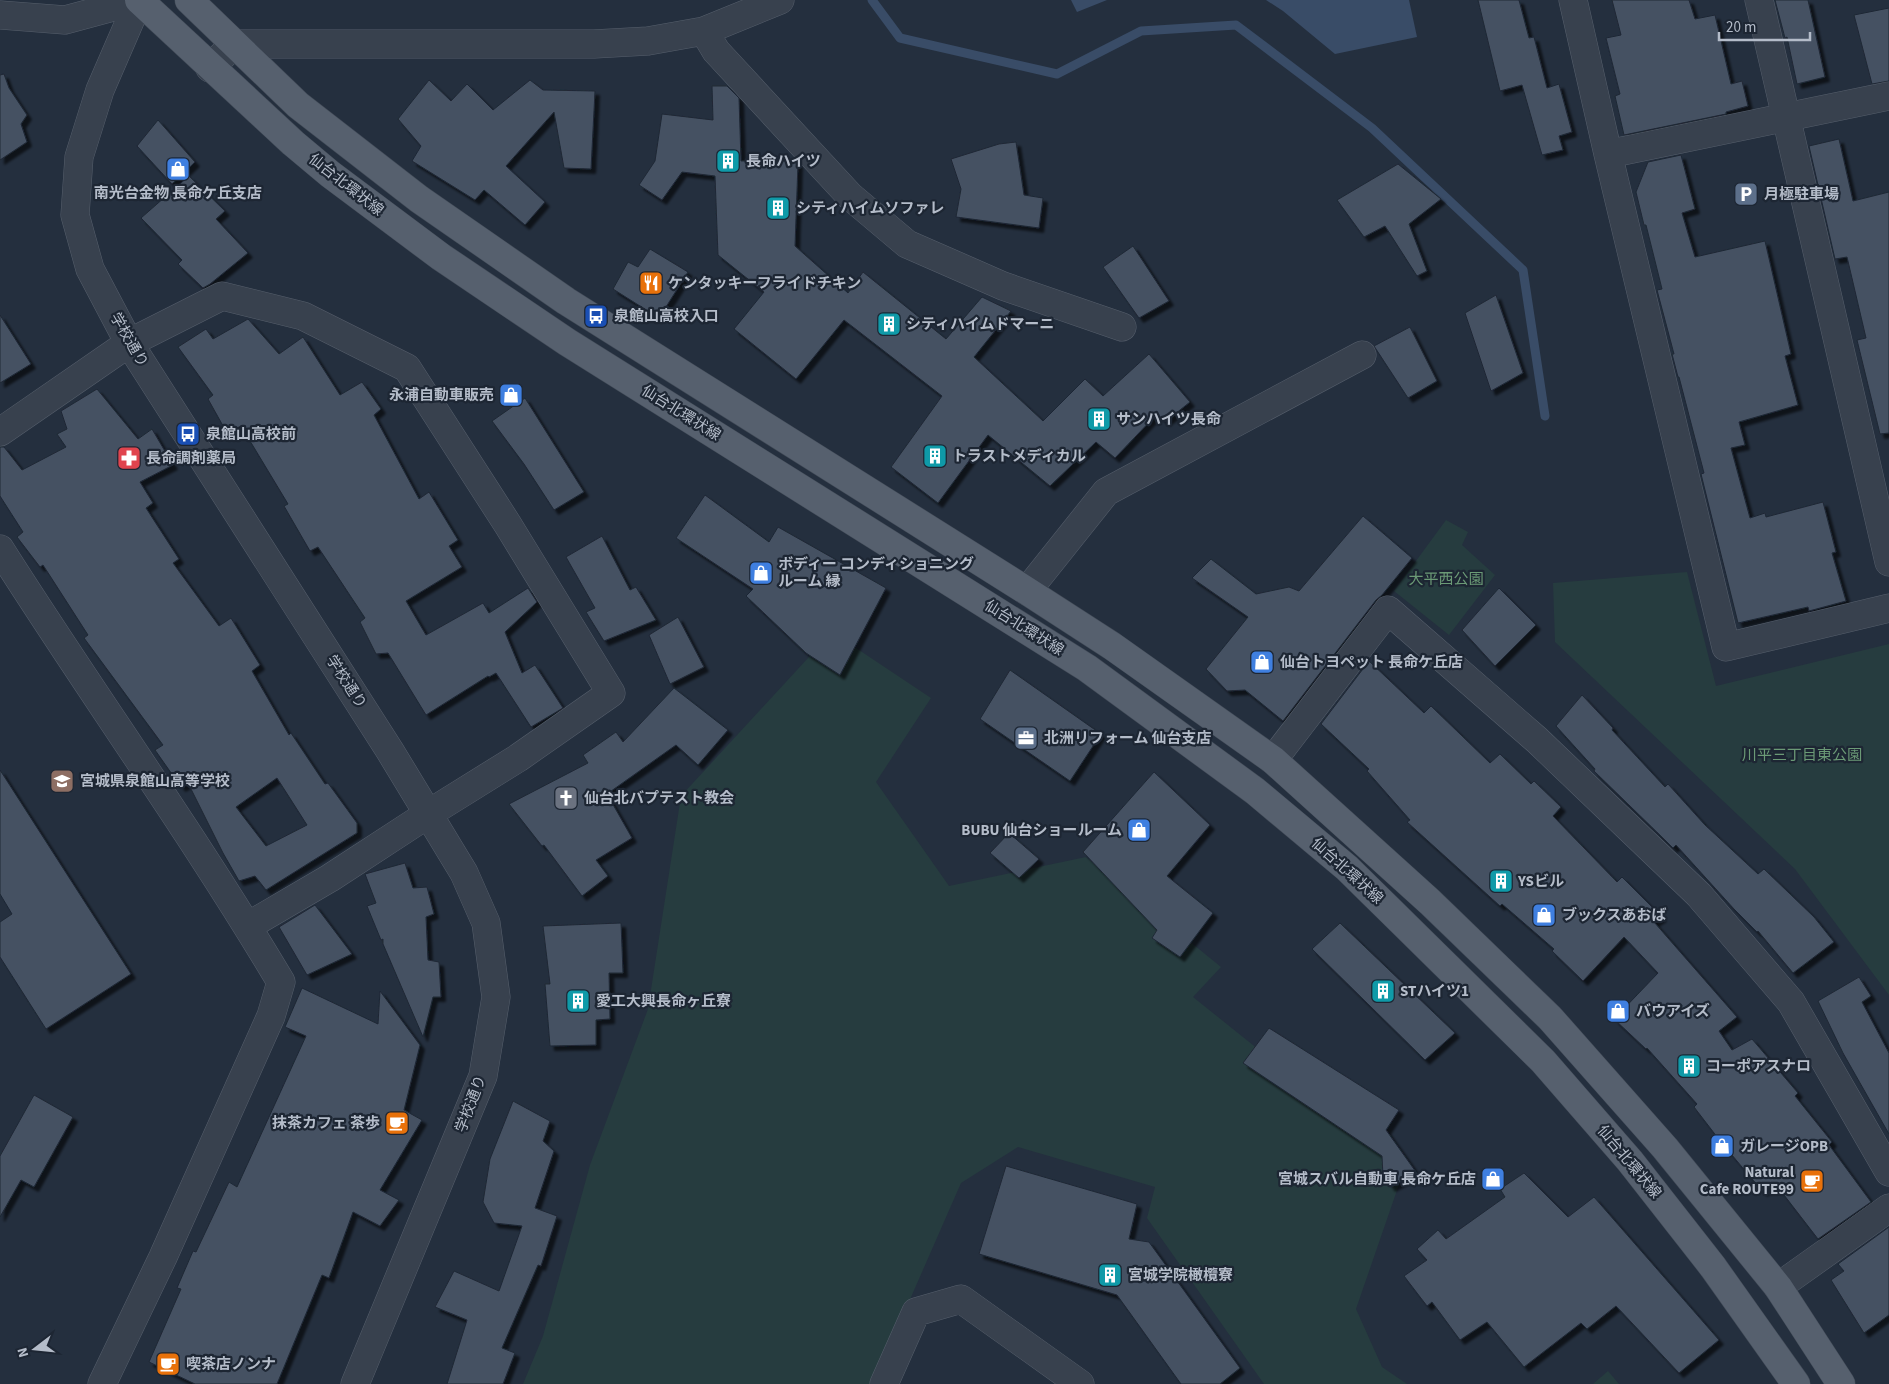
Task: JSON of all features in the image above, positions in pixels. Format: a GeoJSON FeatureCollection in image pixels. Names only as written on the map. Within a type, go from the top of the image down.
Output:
{"type":"FeatureCollection","features":[{"type":"Feature","properties":{"kind":"main road","name":"仙台北環状線"},"geometry":{"type":"LineString","coordinates":[[139,0],[210,68],[330,174],[441,257],[568,342],[1087,668],[1262,798],[1346,868],[1543,1061],[1630,1160],[1713,1267],[1796,1384]]}},
{"type":"Feature","properties":{"kind":"main road"},"geometry":{"type":"LineString","coordinates":[[189,0],[298,105],[411,193],[558,295],[1027,590],[1112,646],[1273,760],[1430,902],[1550,1018],[1665,1148],[1778,1287],[1841,1384]]}},
{"type":"Feature","properties":{"kind":"street"},"geometry":{"type":"LineString","coordinates":[[0,15],[66,20],[139,0]]}},
{"type":"Feature","properties":{"kind":"street","name":"学校通り"},"geometry":{"type":"LineString","coordinates":[[139,0],[100,90],[80,157],[75,214],[90,269],[129,343],[390,751],[464,873],[486,923],[496,997],[483,1076],[355,1384]]}},
{"type":"Feature","properties":{"kind":"street"},"geometry":{"type":"LineString","coordinates":[[210,68],[234,44],[594,44],[648,41],[704,31],[780,0]]}},
{"type":"Feature","properties":{"kind":"street"},"geometry":{"type":"LineString","coordinates":[[1573,0],[1726,647],[1889,608]]}},
{"type":"Feature","properties":{"kind":"street"},"geometry":{"type":"LineString","coordinates":[[1759,0],[1889,562]]}},
{"type":"Feature","properties":{"kind":"street"},"geometry":{"type":"LineString","coordinates":[[704,31],[716,50],[850,196],[906,244],[1003,286],[1122,328]]}},
{"type":"Feature","properties":{"kind":"street"},"geometry":{"type":"LineString","coordinates":[[1608,154],[1889,96]]}},
{"type":"Feature","properties":{"kind":"street"},"geometry":{"type":"LineString","coordinates":[[0,432],[129,343],[222,296],[303,316],[408,368],[508,525],[611,693],[518,758],[330,878],[248,926]]}},
{"type":"Feature","properties":{"kind":"street"},"geometry":{"type":"LineString","coordinates":[[1027,590],[1106,492],[1362,354]]}},
{"type":"Feature","properties":{"kind":"street"},"geometry":{"type":"LineString","coordinates":[[0,549],[248,926],[281,982],[271,1016],[163,1257],[102,1384]]}},
{"type":"Feature","properties":{"kind":"street"},"geometry":{"type":"LineString","coordinates":[[1273,760],[1388,610],[1537,740],[1699,895],[1791,1002],[1889,1172]]}},
{"type":"Feature","properties":{"kind":"street"},"geometry":{"type":"LineString","coordinates":[[1778,1287],[1889,1208]]}},
{"type":"Feature","properties":{"kind":"street"},"geometry":{"type":"LineString","coordinates":[[884,1384],[916,1312],[961,1300],[1080,1384]]}},
{"type":"Feature","properties":{"kind":"green space","name":"大平西公園"},"geometry":{"type":"Polygon","coordinates":[[[1446,520],[1468,532],[1462,545],[1495,575],[1449,635],[1394,591],[1446,520]]]}},
{"type":"Feature","properties":{"kind":"green space","name":"川平三丁目東公園"},"geometry":{"type":"Polygon","coordinates":[[[1687,572],[1716,686],[1889,644],[1889,995],[1795,869],[1555,642],[1553,583],[1687,572]]]}},
{"type":"Feature","properties":{"kind":"green space"},"geometry":{"type":"Polygon","coordinates":[[[832,632],[931,698],[876,782],[949,886],[1086,857],[1221,967],[1193,997],[1405,1167],[1356,1309],[1382,1367],[1407,1384],[1264,1384],[1147,1218],[1155,1187],[1018,1147],[961,1183],[873,1384],[523,1384],[543,1336],[590,1165],[648,1009],[681,796],[832,632]]]}},
{"type":"Feature","properties":{"kind":"green space"},"geometry":{"type":"Polygon","coordinates":[[[1608,1371],[1619,1384],[1593,1384],[1608,1371]]]}},
{"type":"Feature","properties":{"kind":"water"},"geometry":{"type":"Polygon","coordinates":[[[1071,0],[1107,0],[1077,12],[1071,0]]]}},
{"type":"Feature","properties":{"kind":"water"},"geometry":{"type":"Polygon","coordinates":[[[1266,0],[1409,0],[1417,37],[1335,54],[1283,11],[1266,0]]]}},
{"type":"Feature","properties":{"kind":"building"},"geometry":{"type":"Polygon","coordinates":[[[1478,0],[1519,0],[1529,38],[1534,37],[1547,88],[1559,84],[1572,132],[1559,136],[1563,150],[1542,155],[1522,85],[1500,91],[1478,0]]]}},
{"type":"Feature","properties":{"kind":"building"},"geometry":{"type":"Polygon","coordinates":[[[1612,0],[1689,0],[1695,19],[1715,15],[1731,84],[1742,81],[1748,106],[1726,112],[1726,114],[1624,135],[1615,96],[1620,94],[1606,38],[1621,35],[1612,0]]]}},
{"type":"Feature","properties":{"kind":"building"},"geometry":{"type":"Polygon","coordinates":[[[1775,0],[1808,0],[1825,77],[1797,84],[1787,37],[1785,38],[1775,0]]]}},
{"type":"Feature","properties":{"kind":"building"},"geometry":{"type":"Polygon","coordinates":[[[1889,8],[1889,81],[1872,84],[1854,15],[1889,8]]]}},
{"type":"Feature","properties":{"kind":"building"},"geometry":{"type":"Polygon","coordinates":[[[4,74],[9,88],[27,115],[21,124],[27,142],[0,160],[0,75],[4,74]]]}},
{"type":"Feature","properties":{"kind":"building"},"geometry":{"type":"Polygon","coordinates":[[[429,80],[451,101],[467,84],[493,110],[530,80],[543,90],[595,91],[591,169],[564,168],[554,112],[506,166],[545,202],[525,225],[484,190],[475,200],[412,161],[421,146],[398,119],[429,80]]]}},
{"type":"Feature","properties":{"kind":"building"},"geometry":{"type":"Polygon","coordinates":[[[712,86],[727,86],[739,98],[741,161],[796,161],[798,163],[795,246],[848,293],[863,272],[946,339],[982,297],[1011,311],[974,357],[1043,421],[1085,379],[1103,396],[1149,354],[1190,402],[1165,422],[1157,414],[1115,458],[1096,442],[1050,486],[988,435],[938,503],[891,467],[942,396],[844,320],[796,379],[734,329],[764,292],[718,255],[715,176],[682,172],[662,200],[639,185],[655,161],[662,114],[713,120],[712,86]]]}},
{"type":"Feature","properties":{"kind":"building"},"geometry":{"type":"Polygon","coordinates":[[[158,120],[195,162],[172,184],[137,146],[158,120]]]}},
{"type":"Feature","properties":{"kind":"building"},"geometry":{"type":"Polygon","coordinates":[[[1839,139],[1853,201],[1889,192],[1889,433],[1880,434],[1857,340],[1866,338],[1847,257],[1835,259],[1809,146],[1839,139]]]}},
{"type":"Feature","properties":{"kind":"building"},"geometry":{"type":"Polygon","coordinates":[[[1016,142],[1024,195],[1043,198],[1039,228],[956,217],[961,189],[951,159],[999,144],[1016,142]]]}},
{"type":"Feature","properties":{"kind":"building"},"geometry":{"type":"Polygon","coordinates":[[[1681,155],[1695,209],[1682,213],[1695,257],[1765,241],[1791,354],[1785,356],[1798,405],[1739,422],[1745,445],[1731,448],[1750,518],[1765,513],[1766,517],[1823,502],[1836,552],[1832,553],[1846,601],[1809,611],[1808,607],[1738,623],[1701,474],[1704,473],[1657,290],[1662,289],[1636,192],[1648,162],[1681,155]]]}},
{"type":"Feature","properties":{"kind":"building"},"geometry":{"type":"Polygon","coordinates":[[[1398,164],[1441,199],[1409,224],[1427,271],[1417,276],[1385,226],[1364,237],[1337,200],[1398,164]]]}},
{"type":"Feature","properties":{"kind":"building"},"geometry":{"type":"Polygon","coordinates":[[[189,176],[225,211],[216,219],[248,253],[203,288],[178,264],[182,260],[141,218],[189,176]]]}},
{"type":"Feature","properties":{"kind":"building"},"geometry":{"type":"Polygon","coordinates":[[[1133,246],[1169,301],[1139,318],[1103,267],[1133,246]]]}},
{"type":"Feature","properties":{"kind":"building"},"geometry":{"type":"Polygon","coordinates":[[[650,249],[688,272],[659,318],[613,289],[628,262],[638,267],[650,249]]]}},
{"type":"Feature","properties":{"kind":"building"},"geometry":{"type":"Polygon","coordinates":[[[1496,295],[1523,373],[1491,391],[1465,313],[1496,295]]]}},
{"type":"Feature","properties":{"kind":"building"},"geometry":{"type":"Polygon","coordinates":[[[0,315],[31,364],[0,383],[0,315]]]}},
{"type":"Feature","properties":{"kind":"building"},"geometry":{"type":"Polygon","coordinates":[[[248,319],[279,354],[303,337],[340,395],[362,382],[381,409],[374,415],[419,499],[429,492],[458,540],[449,546],[462,567],[406,601],[426,635],[483,603],[489,613],[528,588],[537,602],[505,632],[522,673],[535,665],[563,708],[531,727],[496,673],[488,676],[426,715],[388,653],[376,654],[360,622],[365,618],[318,547],[310,551],[284,506],[288,504],[241,426],[227,433],[208,399],[213,395],[178,347],[206,329],[213,339],[248,319]]]}},
{"type":"Feature","properties":{"kind":"building"},"geometry":{"type":"Polygon","coordinates":[[[1410,327],[1437,381],[1408,398],[1374,346],[1410,327]]]}},
{"type":"Feature","properties":{"kind":"building"},"geometry":{"type":"Polygon","coordinates":[[[97,389],[138,439],[152,429],[173,465],[140,482],[153,503],[146,508],[179,559],[173,563],[219,626],[231,618],[260,665],[252,671],[289,735],[291,733],[325,784],[328,783],[357,823],[357,833],[266,890],[255,876],[239,881],[188,783],[181,787],[155,750],[163,745],[84,638],[88,635],[43,565],[40,567],[17,537],[23,532],[0,496],[0,447],[4,447],[22,470],[66,447],[57,434],[67,429],[61,411],[97,389]],[[277,778],[236,807],[266,846],[307,825],[277,778]]]}},
{"type":"Feature","properties":{"kind":"building"},"geometry":{"type":"Polygon","coordinates":[[[525,398],[584,492],[554,510],[524,464],[492,421],[525,398]]]}},
{"type":"Feature","properties":{"kind":"building"},"geometry":{"type":"Polygon","coordinates":[[[705,495],[769,542],[778,527],[886,588],[840,675],[806,653],[746,596],[753,589],[676,538],[705,495]]]}},
{"type":"Feature","properties":{"kind":"building"},"geometry":{"type":"Polygon","coordinates":[[[1363,516],[1412,558],[1376,600],[1283,721],[1245,690],[1227,691],[1206,669],[1248,617],[1192,578],[1211,559],[1256,594],[1289,587],[1299,591],[1363,516]]]}},
{"type":"Feature","properties":{"kind":"building"},"geometry":{"type":"Polygon","coordinates":[[[602,536],[630,590],[636,587],[656,620],[604,641],[586,612],[595,608],[566,557],[602,536]]]}},
{"type":"Feature","properties":{"kind":"building"},"geometry":{"type":"Polygon","coordinates":[[[1499,588],[1536,625],[1495,666],[1462,630],[1499,588]]]}},
{"type":"Feature","properties":{"kind":"building"},"geometry":{"type":"Polygon","coordinates":[[[678,617],[704,667],[670,684],[649,635],[678,617]]]}},
{"type":"Feature","properties":{"kind":"building"},"geometry":{"type":"Polygon","coordinates":[[[1369,661],[1424,713],[1431,706],[1490,763],[1500,754],[1531,784],[1534,781],[1561,807],[1553,816],[1617,882],[1622,877],[1662,917],[1654,922],[1737,1017],[1719,1031],[1732,1050],[1752,1039],[1798,1093],[1795,1096],[1832,1142],[1829,1145],[1871,1202],[1818,1239],[1774,1182],[1763,1192],[1694,1107],[1697,1104],[1647,1048],[1614,1019],[1658,973],[1624,937],[1583,981],[1552,951],[1554,949],[1502,904],[1500,906],[1407,822],[1410,820],[1367,771],[1369,769],[1321,724],[1369,661]]]}},
{"type":"Feature","properties":{"kind":"building"},"geometry":{"type":"Polygon","coordinates":[[[1010,670],[1101,734],[1070,781],[980,719],[1010,670]]]}},
{"type":"Feature","properties":{"kind":"building"},"geometry":{"type":"Polygon","coordinates":[[[674,688],[728,730],[698,765],[676,745],[607,794],[632,838],[596,860],[608,876],[582,896],[544,845],[542,846],[509,804],[588,763],[583,755],[616,732],[623,742],[674,688]]]}},
{"type":"Feature","properties":{"kind":"building"},"geometry":{"type":"Polygon","coordinates":[[[1582,695],[1665,787],[1668,784],[1705,825],[1758,874],[1764,869],[1814,917],[1834,942],[1793,973],[1758,931],[1734,909],[1676,845],[1673,848],[1594,771],[1595,769],[1556,726],[1582,695]]]}},
{"type":"Feature","properties":{"kind":"building"},"geometry":{"type":"Polygon","coordinates":[[[0,770],[131,974],[46,1029],[0,957],[0,922],[12,914],[0,894],[0,770]]]}},
{"type":"Feature","properties":{"kind":"building"},"geometry":{"type":"Polygon","coordinates":[[[1154,772],[1210,825],[1167,876],[1213,913],[1180,957],[1152,938],[1157,930],[1083,852],[1154,772]]]}},
{"type":"Feature","properties":{"kind":"building"},"geometry":{"type":"Polygon","coordinates":[[[1009,833],[1039,859],[1019,878],[990,853],[1009,833]]]}},
{"type":"Feature","properties":{"kind":"building"},"geometry":{"type":"Polygon","coordinates":[[[405,863],[413,888],[427,887],[434,914],[426,917],[428,960],[439,962],[441,997],[433,997],[423,1037],[383,944],[383,939],[381,940],[367,906],[376,903],[365,874],[405,863]]]}},
{"type":"Feature","properties":{"kind":"building"},"geometry":{"type":"Polygon","coordinates":[[[315,905],[352,954],[307,975],[279,927],[315,905]]]}},
{"type":"Feature","properties":{"kind":"building"},"geometry":{"type":"Polygon","coordinates":[[[621,923],[623,973],[609,973],[610,1019],[596,1020],[596,1045],[550,1046],[545,984],[550,984],[543,926],[621,923]]]}},
{"type":"Feature","properties":{"kind":"building","name":"STハイツ1"},"geometry":{"type":"Polygon","coordinates":[[[1340,923],[1455,1033],[1425,1060],[1312,949],[1340,923]]]}},
{"type":"Feature","properties":{"kind":"building"},"geometry":{"type":"Polygon","coordinates":[[[1859,977],[1871,996],[1862,1002],[1889,1053],[1889,1134],[1843,1053],[1818,1001],[1859,977]]]}},
{"type":"Feature","properties":{"kind":"building"},"geometry":{"type":"Polygon","coordinates":[[[302,988],[378,1024],[380,991],[420,1045],[404,1110],[422,1120],[380,1190],[399,1200],[380,1226],[353,1212],[329,1278],[322,1275],[277,1384],[195,1384],[149,1362],[181,1289],[177,1288],[193,1251],[196,1252],[229,1182],[237,1187],[306,1036],[285,1027],[302,988]]]}},
{"type":"Feature","properties":{"kind":"building"},"geometry":{"type":"Polygon","coordinates":[[[1269,1028],[1399,1110],[1386,1130],[1421,1179],[1419,1181],[1412,1176],[1391,1187],[1383,1176],[1382,1156],[1243,1063],[1269,1028]]]}},
{"type":"Feature","properties":{"kind":"building"},"geometry":{"type":"Polygon","coordinates":[[[34,1095],[73,1117],[34,1187],[21,1180],[0,1217],[0,1156],[34,1095]]]}},
{"type":"Feature","properties":{"kind":"building"},"geometry":{"type":"Polygon","coordinates":[[[513,1101],[550,1121],[543,1141],[554,1151],[535,1208],[557,1216],[541,1266],[538,1265],[502,1348],[515,1353],[503,1384],[447,1384],[467,1320],[435,1307],[454,1271],[499,1291],[522,1226],[494,1223],[483,1202],[490,1159],[513,1101]]]}},
{"type":"Feature","properties":{"kind":"building","name":"宮城学院橄欖寮"},"geometry":{"type":"Polygon","coordinates":[[[1006,1166],[1137,1204],[1129,1239],[1149,1242],[1240,1368],[1220,1384],[1181,1384],[1117,1295],[979,1254],[1006,1166]]]}},
{"type":"Feature","properties":{"kind":"building"},"geometry":{"type":"Polygon","coordinates":[[[1524,1173],[1568,1217],[1594,1197],[1719,1340],[1679,1373],[1616,1306],[1587,1329],[1581,1323],[1524,1367],[1487,1322],[1460,1340],[1432,1302],[1427,1306],[1404,1276],[1427,1260],[1417,1249],[1438,1230],[1446,1239],[1505,1197],[1500,1189],[1524,1173]]]}},
{"type":"Feature","properties":{"kind":"building"},"geometry":{"type":"Polygon","coordinates":[[[1889,1227],[1889,1315],[1864,1333],[1831,1280],[1844,1271],[1838,1264],[1889,1227]]]}},
{"type":"Feature","properties":{"kind":"waterway"},"geometry":{"type":"LineString","coordinates":[[872,0],[900,38],[1057,74],[1141,31],[1236,25],[1372,128],[1523,270],[1545,416]]}},
{"type":"Feature","properties":{"kind":"place","name":"長命ハイツ"},"geometry":{"type":"Point","coordinates":[728,161]}},
{"type":"Feature","properties":{"kind":"place","name":"南光台金物 長命ケ丘支店"},"geometry":{"type":"Point","coordinates":[178,169]}},
{"type":"Feature","properties":{"kind":"place","name":"月極駐車場"},"geometry":{"type":"Point","coordinates":[1746,194]}},
{"type":"Feature","properties":{"kind":"place","name":"シティハイムソファレ"},"geometry":{"type":"Point","coordinates":[778,208]}},
{"type":"Feature","properties":{"kind":"place","name":"ケンタッキーフライドチキン"},"geometry":{"type":"Point","coordinates":[651,283]}},
{"type":"Feature","properties":{"kind":"place","name":"泉館山高校入口"},"geometry":{"type":"Point","coordinates":[596,316]}},
{"type":"Feature","properties":{"kind":"place","name":"シティハイムドマーニ"},"geometry":{"type":"Point","coordinates":[889,324]}},
{"type":"Feature","properties":{"kind":"place","name":"永浦自動車販売"},"geometry":{"type":"Point","coordinates":[511,395]}},
{"type":"Feature","properties":{"kind":"place","name":"サンハイツ長命"},"geometry":{"type":"Point","coordinates":[1099,419]}},
{"type":"Feature","properties":{"kind":"place","name":"泉館山高校前"},"geometry":{"type":"Point","coordinates":[188,434]}},
{"type":"Feature","properties":{"kind":"place","name":"トラストメディカル"},"geometry":{"type":"Point","coordinates":[935,456]}},
{"type":"Feature","properties":{"kind":"place","name":"長命調剤薬局"},"geometry":{"type":"Point","coordinates":[129,458]}},
{"type":"Feature","properties":{"kind":"place","name":"ボディー コンディショニング ルーム 縁"},"geometry":{"type":"Point","coordinates":[761,573]}},
{"type":"Feature","properties":{"kind":"place","name":"仙台トヨペット 長命ケ丘店"},"geometry":{"type":"Point","coordinates":[1262,662]}},
{"type":"Feature","properties":{"kind":"place","name":"北洲リフォーム 仙台支店"},"geometry":{"type":"Point","coordinates":[1026,738]}},
{"type":"Feature","properties":{"kind":"place","name":"宮城県泉館山高等学校"},"geometry":{"type":"Point","coordinates":[62,781]}},
{"type":"Feature","properties":{"kind":"place","name":"仙台北バプテスト教会"},"geometry":{"type":"Point","coordinates":[566,798]}},
{"type":"Feature","properties":{"kind":"place","name":"BUBU 仙台ショールーム"},"geometry":{"type":"Point","coordinates":[1139,830]}},
{"type":"Feature","properties":{"kind":"place","name":"YSビル"},"geometry":{"type":"Point","coordinates":[1501,881]}},
{"type":"Feature","properties":{"kind":"place","name":"ブックスあおば"},"geometry":{"type":"Point","coordinates":[1544,915]}},
{"type":"Feature","properties":{"kind":"place","name":"STハイツ1"},"geometry":{"type":"Point","coordinates":[1383,991]}},
{"type":"Feature","properties":{"kind":"place","name":"愛工大興長命ヶ丘寮"},"geometry":{"type":"Point","coordinates":[578,1001]}},
{"type":"Feature","properties":{"kind":"place","name":"バウアイズ"},"geometry":{"type":"Point","coordinates":[1618,1011]}},
{"type":"Feature","properties":{"kind":"place","name":"コーポアスナロ"},"geometry":{"type":"Point","coordinates":[1689,1066]}},
{"type":"Feature","properties":{"kind":"place","name":"抹茶カフェ 茶歩"},"geometry":{"type":"Point","coordinates":[397,1123]}},
{"type":"Feature","properties":{"kind":"place","name":"ガレージOPB"},"geometry":{"type":"Point","coordinates":[1722,1146]}},
{"type":"Feature","properties":{"kind":"place","name":"宮城スバル自動車 長命ケ丘店"},"geometry":{"type":"Point","coordinates":[1493,1179]}},
{"type":"Feature","properties":{"kind":"place","name":"Natural Cafe ROUTE99"},"geometry":{"type":"Point","coordinates":[1812,1181]}},
{"type":"Feature","properties":{"kind":"place","name":"宮城学院橄欖寮"},"geometry":{"type":"Point","coordinates":[1110,1275]}},
{"type":"Feature","properties":{"kind":"place","name":"喫茶店ノンナ"},"geometry":{"type":"Point","coordinates":[168,1364]}}]}
